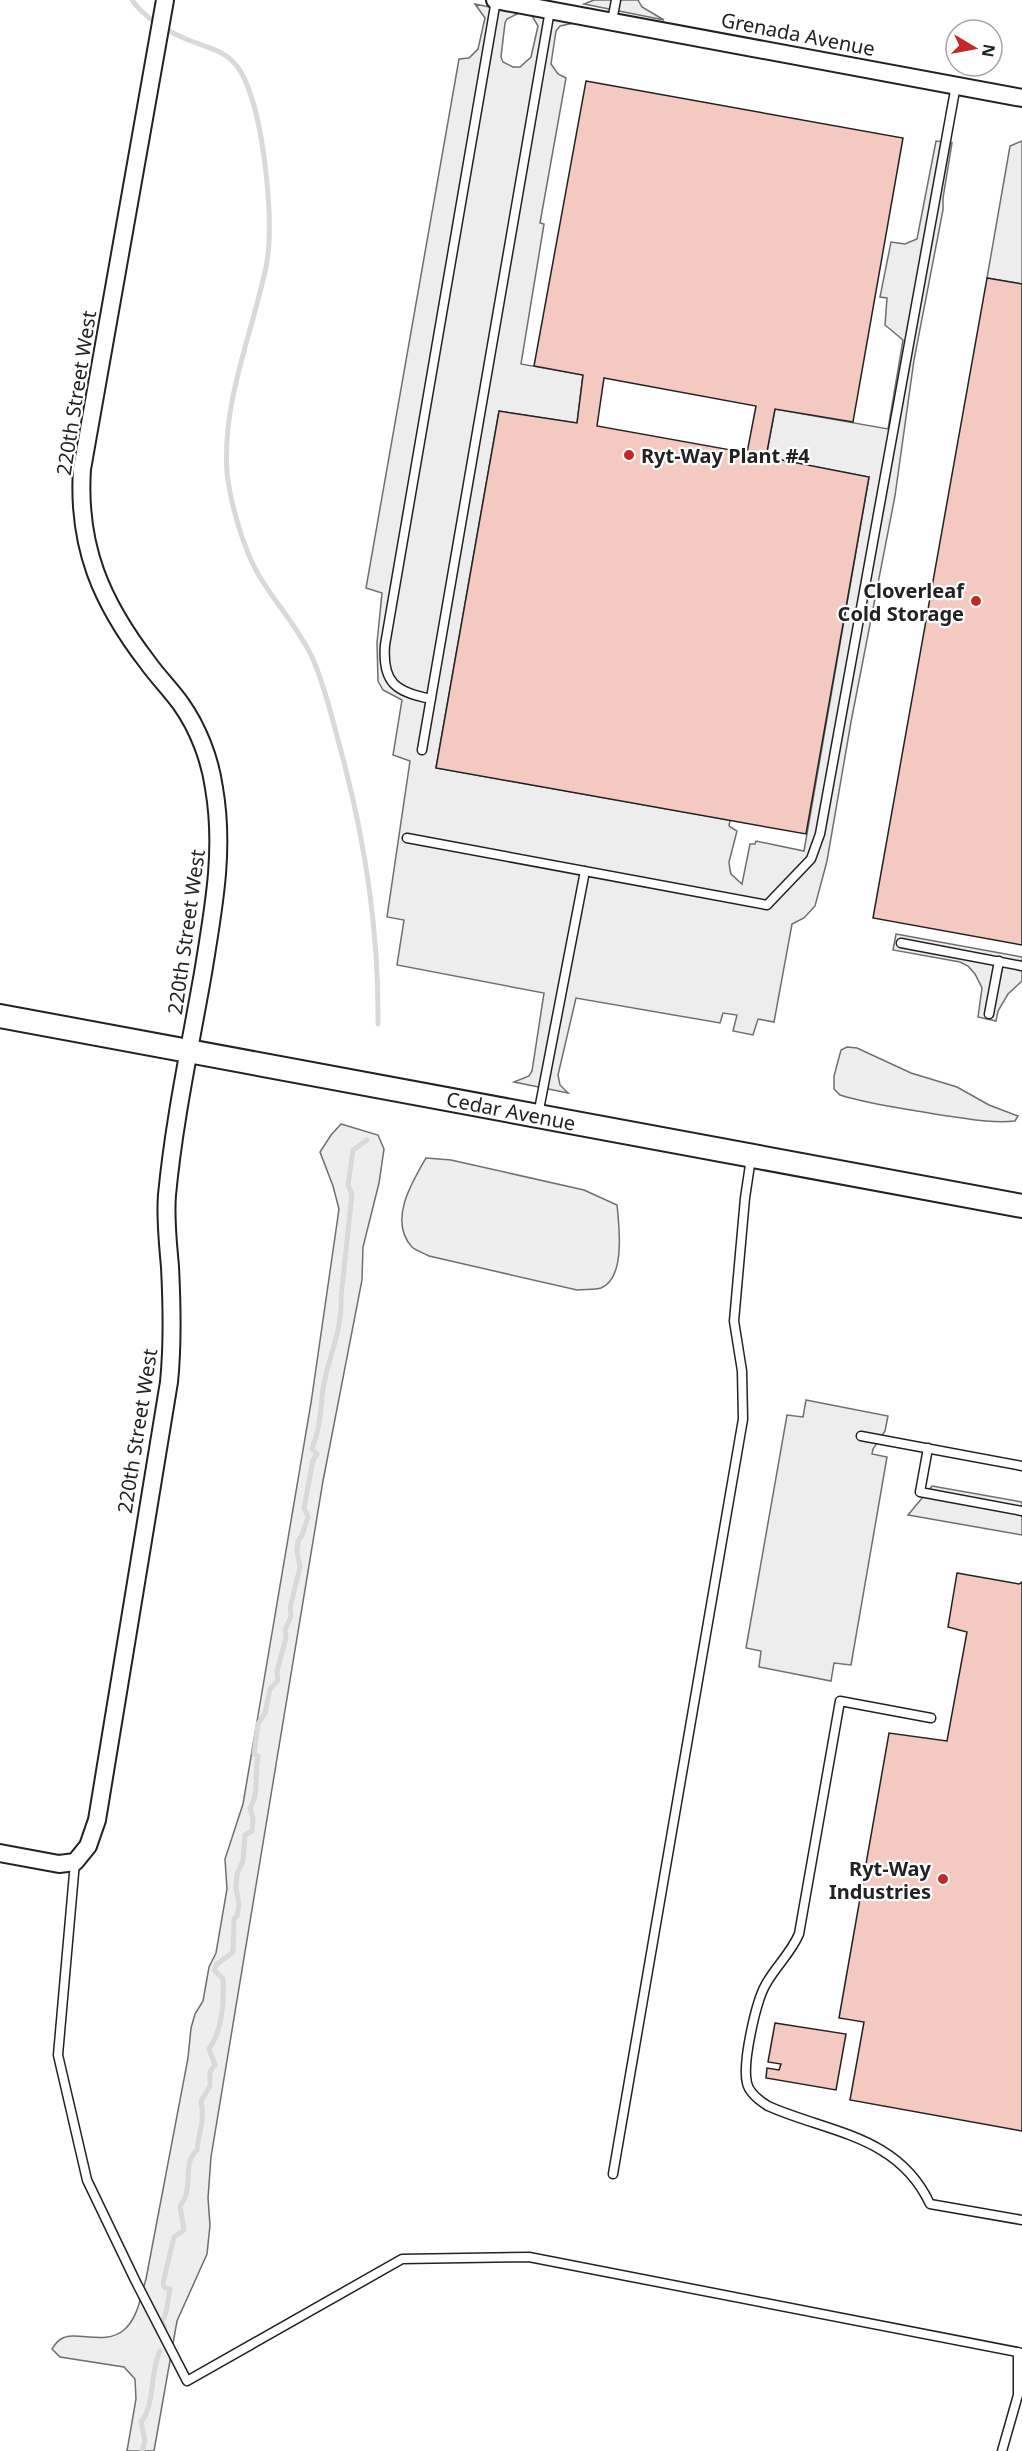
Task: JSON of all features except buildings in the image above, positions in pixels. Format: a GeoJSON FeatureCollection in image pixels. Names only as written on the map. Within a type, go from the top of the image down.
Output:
{"type":"FeatureCollection","features":[{"type":"Feature","properties":{"kind":"main road","name":"Cedar Avenue"},"geometry":{"type":"LineString","coordinates":[[0,1016],[1022,1206]]}},
{"type":"Feature","properties":{"kind":"street","name":"220th Street West"},"geometry":{"type":"LineString","coordinates":[[75,1862],[88,1846],[97,1820],[169,1382],[172,1348],[167,1198],[189,1051],[217,893],[220,846],[214,785],[198,734],[181,704],[140,651],[107,601],[94,572],[87,548],[81,494],[82,469],[165,0]]}},
{"type":"Feature","properties":{"kind":"street","name":"Grenada Avenue"},"geometry":{"type":"LineString","coordinates":[[496,0],[1022,98]]}},
{"type":"Feature","properties":{"kind":"street"},"geometry":{"type":"LineString","coordinates":[[0,1853],[59,1864],[75,1862]]}},
{"type":"Feature","properties":{"kind":"lane"},"geometry":{"type":"LineString","coordinates":[[430,699],[405,694],[395,687],[385,668],[385,645],[496,0]]}},
{"type":"Feature","properties":{"kind":"lane"},"geometry":{"type":"LineString","coordinates":[[612,21],[616,0]]}},
{"type":"Feature","properties":{"kind":"lane"},"geometry":{"type":"LineString","coordinates":[[422,750],[550,10]]}},
{"type":"Feature","properties":{"kind":"lane"},"geometry":{"type":"LineString","coordinates":[[407,838],[767,905],[811,859],[820,834],[956,85]]}},
{"type":"Feature","properties":{"kind":"lane"},"geometry":{"type":"LineString","coordinates":[[537,1116],[585,871]]}},
{"type":"Feature","properties":{"kind":"lane"},"geometry":{"type":"LineString","coordinates":[[901,943],[1022,966]]}},
{"type":"Feature","properties":{"kind":"lane"},"geometry":{"type":"LineString","coordinates":[[989,1014],[999,961]]}},
{"type":"Feature","properties":{"kind":"lane"},"geometry":{"type":"LineString","coordinates":[[613,2174],[743,1419],[742,1371],[734,1321],[745,1198],[752,1156]]}},
{"type":"Feature","properties":{"kind":"lane"},"geometry":{"type":"LineString","coordinates":[[861,1436],[1022,1466]]}},
{"type":"Feature","properties":{"kind":"lane"},"geometry":{"type":"LineString","coordinates":[[928,1448],[920,1492],[1022,1511]]}},
{"type":"Feature","properties":{"kind":"lane"},"geometry":{"type":"LineString","coordinates":[[931,1718],[840,1701],[799,1934],[786,1958],[766,1984],[757,2003],[748,2055],[747,2084],[759,2100],[768,2106],[874,2145],[912,2175],[930,2204],[1022,2220]]}},
{"type":"Feature","properties":{"kind":"lane"},"geometry":{"type":"LineString","coordinates":[[75,1862],[58,2055],[87,2180],[135,2280],[188,2381],[402,2259],[529,2257],[1020,2352],[1018,2395],[1002,2451]]}},
{"type":"Feature","properties":{"kind":"shaded area"},"geometry":{"type":"Polygon","coordinates":[[[594,0],[638,0],[642,7],[664,20],[584,4],[594,0]]]}},
{"type":"Feature","properties":{"kind":"shaded area"},"geometry":{"type":"Polygon","coordinates":[[[475,4],[519,13],[507,19],[505,23],[501,57],[503,62],[513,67],[520,67],[531,57],[538,26],[531,14],[574,23],[560,26],[556,31],[551,64],[558,74],[566,78],[540,223],[544,224],[521,364],[583,375],[577,423],[499,411],[436,768],[730,820],[729,826],[737,831],[729,862],[730,870],[731,874],[742,884],[750,844],[755,844],[756,841],[804,851],[869,477],[766,457],[775,409],[888,429],[903,340],[885,325],[887,298],[880,297],[891,242],[905,244],[917,239],[936,141],[952,143],[943,210],[914,360],[895,496],[851,722],[827,861],[815,906],[804,918],[792,924],[774,1022],[758,1019],[753,1035],[733,1031],[737,1015],[723,1013],[720,1023],[576,998],[558,1075],[560,1085],[568,1093],[514,1082],[529,1076],[532,1071],[544,993],[397,965],[404,920],[387,917],[410,761],[393,755],[402,700],[383,690],[378,681],[377,643],[382,593],[366,588],[459,59],[469,58],[478,49],[485,18],[475,4]]]}},
{"type":"Feature","properties":{"kind":"shaded area"},"geometry":{"type":"Polygon","coordinates":[[[1022,141],[1022,284],[987,278],[1010,146],[1022,141]]]}},
{"type":"Feature","properties":{"kind":"shaded area"},"geometry":{"type":"Polygon","coordinates":[[[896,934],[1022,957],[1022,981],[1008,994],[998,1011],[996,1021],[978,1017],[982,988],[968,966],[960,962],[893,950],[896,934]]]}},
{"type":"Feature","properties":{"kind":"shaded area"},"geometry":{"type":"Polygon","coordinates":[[[847,1047],[857,1048],[911,1073],[957,1087],[989,1105],[1018,1116],[1015,1121],[978,1120],[864,1102],[840,1095],[834,1089],[834,1076],[841,1050],[847,1047]]]}},
{"type":"Feature","properties":{"kind":"shaded area"},"geometry":{"type":"Polygon","coordinates":[[[341,1124],[378,1135],[384,1149],[379,1183],[363,1247],[362,1280],[323,1481],[211,2157],[208,2198],[210,2225],[207,2254],[177,2321],[154,2451],[127,2451],[136,2399],[135,2379],[124,2367],[60,2357],[52,2349],[60,2340],[67,2337],[100,2338],[116,2335],[124,2330],[136,2313],[146,2279],[188,2058],[191,2028],[195,2014],[203,2001],[209,1967],[216,1953],[227,1889],[225,1859],[243,1804],[311,1403],[339,1209],[320,1152],[341,1124]]]}},
{"type":"Feature","properties":{"kind":"shaded area"},"geometry":{"type":"Polygon","coordinates":[[[426,1158],[451,1160],[584,1190],[617,1205],[618,1263],[609,1282],[599,1289],[577,1290],[429,1256],[412,1247],[405,1237],[402,1214],[409,1190],[426,1158]]]}},
{"type":"Feature","properties":{"kind":"shaded area"},"geometry":{"type":"Polygon","coordinates":[[[806,1400],[888,1416],[885,1431],[872,1454],[887,1457],[851,1665],[834,1663],[831,1681],[759,1667],[761,1651],[746,1648],[787,1415],[803,1417],[806,1400]]]}},
{"type":"Feature","properties":{"kind":"shaded area"},"geometry":{"type":"Polygon","coordinates":[[[932,1486],[1022,1502],[1022,1535],[908,1515],[932,1486]]]}},
{"type":"Feature","properties":{"kind":"waterway"},"geometry":{"type":"LineString","coordinates":[[132,0],[142,12],[163,28],[227,56],[244,78],[257,119],[266,172],[268,248],[266,267],[233,394],[229,420],[227,472],[238,524],[252,563],[313,659],[330,709],[355,810],[368,880],[376,952],[378,1024]]}},
{"type":"Feature","properties":{"kind":"waterway"},"geometry":{"type":"LineString","coordinates":[[163,2333],[165,2329],[162,2322],[170,2289],[164,2287],[163,2283],[174,2237],[184,2230],[180,2206],[187,2191],[190,2162],[197,2150],[202,2120],[201,2101],[210,2086],[210,2072],[215,2065],[209,2049],[220,2025],[223,1979],[214,1970],[216,1965],[233,1952],[234,1919],[237,1916],[239,1905],[236,1887],[237,1874],[243,1861],[245,1835],[252,1831],[253,1818],[250,1808],[256,1789],[258,1756],[254,1754],[258,1724],[265,1713],[270,1689],[278,1680],[277,1671],[286,1638],[285,1630],[291,1616],[290,1608],[300,1567],[297,1552],[298,1541],[308,1517],[304,1508],[313,1460],[317,1454],[312,1449],[319,1426],[325,1377],[340,1320],[352,1194],[348,1185],[353,1150],[367,1140]]}},
{"type":"Feature","properties":{"kind":"waterway"},"geometry":{"type":"LineString","coordinates":[[142,2451],[145,2441],[141,2422],[151,2398],[160,2351]]}},
{"type":"Feature","properties":{"kind":"place","name":"Ryt-Way Plant #4"},"geometry":{"type":"Point","coordinates":[629,455]}},
{"type":"Feature","properties":{"kind":"place","name":"Cloverleaf Cold Storage"},"geometry":{"type":"Point","coordinates":[976,601]}},
{"type":"Feature","properties":{"kind":"place","name":"Ryt-Way Industries"},"geometry":{"type":"Point","coordinates":[943,1879]}}]}
